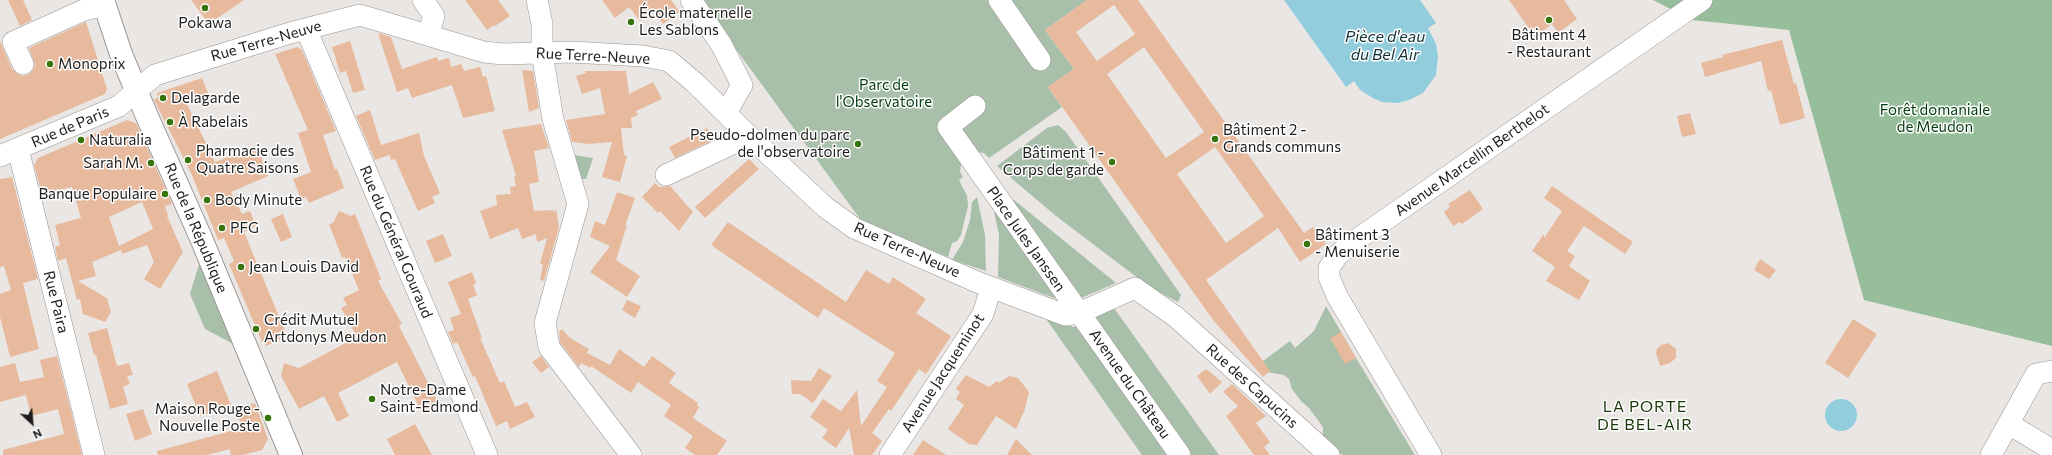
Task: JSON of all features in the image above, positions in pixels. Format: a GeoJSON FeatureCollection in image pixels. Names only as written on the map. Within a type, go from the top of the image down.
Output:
{"type":"FeatureCollection","features":[{"type":"Feature","properties":{"kind":"main road","name":"Rue de la République"},"geometry":{"type":"LineString","coordinates":[[104,2],[121,54],[202,238],[286,454]]}},
{"type":"Feature","properties":{"kind":"street"},"geometry":{"type":"LineString","coordinates":[[422,0],[434,16],[428,35]]}},
{"type":"Feature","properties":{"kind":"street"},"geometry":{"type":"LineString","coordinates":[[537,0],[542,24],[542,53],[553,119],[578,204],[545,322],[549,347],[631,455]]}},
{"type":"Feature","properties":{"kind":"street"},"geometry":{"type":"LineString","coordinates":[[691,0],[722,44],[742,85],[726,113]]}},
{"type":"Feature","properties":{"kind":"street"},"geometry":{"type":"LineString","coordinates":[[999,0],[1040,60]]}},
{"type":"Feature","properties":{"kind":"street","name":"Avenue Marcellin Berthelot"},"geometry":{"type":"LineString","coordinates":[[1431,455],[1337,296],[1329,277],[1329,268],[1337,256],[1349,245],[1702,0]]}},
{"type":"Feature","properties":{"kind":"street"},"geometry":{"type":"LineString","coordinates":[[23,64],[13,42],[104,2]]}},
{"type":"Feature","properties":{"kind":"street","name":"Rue Terre-Neuve"},"geometry":{"type":"LineString","coordinates":[[136,90],[155,75],[200,52],[306,29],[360,15],[484,52],[503,54],[608,54],[669,60],[826,207],[854,228],[991,288]]}},
{"type":"Feature","properties":{"kind":"street","name":"Rue du Général Gouraud"},"geometry":{"type":"LineString","coordinates":[[306,29],[487,455]]}},
{"type":"Feature","properties":{"kind":"street","name":"Rue de Paris"},"geometry":{"type":"LineString","coordinates":[[9,153],[119,106],[136,90]]}},
{"type":"Feature","properties":{"kind":"street","name":"Place Jules Janssen"},"geometry":{"type":"LineString","coordinates":[[975,106],[948,127],[1079,314]]}},
{"type":"Feature","properties":{"kind":"street"},"geometry":{"type":"LineString","coordinates":[[666,175],[749,136]]}},
{"type":"Feature","properties":{"kind":"street","name":"Rue Paira"},"geometry":{"type":"LineString","coordinates":[[9,153],[94,455]]}},
{"type":"Feature","properties":{"kind":"street","name":"Place Jules Janssen"},"geometry":{"type":"LineString","coordinates":[[991,288],[1066,315],[1079,314],[1135,288],[1176,317]]}},
{"type":"Feature","properties":{"kind":"street","name":"Avenue Jacqueminot"},"geometry":{"type":"LineString","coordinates":[[890,455],[983,314],[991,288]]}},
{"type":"Feature","properties":{"kind":"street","name":"Avenue du Château"},"geometry":{"type":"LineString","coordinates":[[1079,314],[1180,455]]}},
{"type":"Feature","properties":{"kind":"street","name":"Rue des Capucins"},"geometry":{"type":"LineString","coordinates":[[1176,317],[1329,455]]}},
{"type":"Feature","properties":{"kind":"street"},"geometry":{"type":"LineString","coordinates":[[1991,455],[2036,374],[2052,371]]}},
{"type":"Feature","properties":{"kind":"street"},"geometry":{"type":"LineString","coordinates":[[2009,424],[2052,450]]}},
{"type":"Feature","properties":{"kind":"green space","name":"Parc de l'Observatoire"},"geometry":{"type":"Polygon","coordinates":[[[700,0],[1087,0],[1045,30],[1074,69],[1048,87],[1062,107],[989,158],[984,153],[978,152],[961,165],[960,172],[963,177],[959,180],[967,196],[968,206],[961,235],[957,241],[952,243],[948,257],[863,223],[700,0]]]}},
{"type":"Feature","properties":{"kind":"green space","name":"Forêt domaniale de Meudon"},"geometry":{"type":"Polygon","coordinates":[[[1653,0],[2052,0],[2052,346],[1864,300],[1789,30],[1692,20],[1653,0]]]}},
{"type":"Feature","properties":{"kind":"green space"},"geometry":{"type":"Polygon","coordinates":[[[1058,125],[1066,132],[1181,295],[1178,302],[1151,288],[1056,216],[997,166],[1047,128],[1058,125]]]}},
{"type":"Feature","properties":{"kind":"green space"},"geometry":{"type":"Polygon","coordinates":[[[574,155],[593,158],[586,179],[580,179],[574,155]]]}},
{"type":"Feature","properties":{"kind":"green space"},"geometry":{"type":"Polygon","coordinates":[[[977,197],[985,235],[986,271],[952,260],[963,242],[970,220],[972,202],[977,197]]]}},
{"type":"Feature","properties":{"kind":"green space"},"geometry":{"type":"Polygon","coordinates":[[[1014,200],[1116,283],[1079,299],[1010,202],[1014,200]]]}},
{"type":"Feature","properties":{"kind":"green space"},"geometry":{"type":"Polygon","coordinates":[[[998,211],[1062,301],[998,277],[999,234],[994,212],[998,211]]]}},
{"type":"Feature","properties":{"kind":"green space"},"geometry":{"type":"Polygon","coordinates":[[[200,261],[237,346],[205,329],[190,294],[200,261]]]}},
{"type":"Feature","properties":{"kind":"green space"},"geometry":{"type":"Polygon","coordinates":[[[1326,306],[1415,455],[1342,455],[1323,438],[1323,427],[1292,389],[1289,379],[1284,375],[1267,372],[1255,367],[1290,341],[1295,348],[1314,331],[1326,306]]]}},
{"type":"Feature","properties":{"kind":"green space"},"geometry":{"type":"Polygon","coordinates":[[[1114,308],[1219,455],[1188,455],[1092,319],[1114,308]]]}},
{"type":"Feature","properties":{"kind":"green space"},"geometry":{"type":"Polygon","coordinates":[[[1044,316],[1073,327],[1079,325],[1171,455],[1142,455],[1044,316]]]}},
{"type":"Feature","properties":{"kind":"water","name":"Pièce d'eau du Bel Air"},"geometry":{"type":"Polygon","coordinates":[[[1284,0],[1420,0],[1436,23],[1428,28],[1436,44],[1438,56],[1436,75],[1423,93],[1409,100],[1398,103],[1382,102],[1373,98],[1360,90],[1354,81],[1346,87],[1284,0]]]}},
{"type":"Feature","properties":{"kind":"water"},"geometry":{"type":"Polygon","coordinates":[[[1838,399],[1844,399],[1854,406],[1857,415],[1856,421],[1850,428],[1844,431],[1838,431],[1828,424],[1825,418],[1825,412],[1832,402],[1838,399]]]}},
{"type":"Feature","properties":{"kind":"building"},"geometry":{"type":"Polygon","coordinates":[[[8,0],[23,0],[32,20],[20,26],[8,0]]]}},
{"type":"Feature","properties":{"kind":"building"},"geometry":{"type":"Polygon","coordinates":[[[191,0],[244,0],[209,24],[191,0]]]}},
{"type":"Feature","properties":{"kind":"building"},"geometry":{"type":"Polygon","coordinates":[[[465,0],[498,0],[510,16],[487,30],[465,0]]]}},
{"type":"Feature","properties":{"kind":"building"},"geometry":{"type":"Polygon","coordinates":[[[602,0],[671,0],[680,12],[663,24],[653,11],[640,21],[629,7],[615,18],[602,0]]]}},
{"type":"Feature","properties":{"kind":"building"},"geometry":{"type":"Polygon","coordinates":[[[1087,0],[1138,0],[1304,233],[1313,227],[1326,244],[1300,262],[1278,228],[1206,280],[1270,371],[1263,377],[1213,320],[1048,87],[1074,69],[1045,30],[1087,0]],[[1114,5],[1076,32],[1097,61],[1135,34],[1114,5]],[[1144,47],[1107,74],[1166,158],[1204,132],[1144,47]],[[1215,147],[1177,174],[1226,243],[1264,216],[1215,147]]]}},
{"type":"Feature","properties":{"kind":"building","name":"Bâtiment 4 - Restaurant"},"geometry":{"type":"Polygon","coordinates":[[[1509,0],[1564,0],[1577,19],[1558,33],[1552,24],[1535,37],[1509,0]]]}},
{"type":"Feature","properties":{"kind":"building","name":"Monoprix"},"geometry":{"type":"Polygon","coordinates":[[[86,22],[107,89],[105,94],[0,139],[0,41],[12,69],[21,76],[28,75],[35,65],[29,48],[86,22]]]}},
{"type":"Feature","properties":{"kind":"building"},"geometry":{"type":"Polygon","coordinates":[[[378,33],[391,37],[402,69],[437,57],[438,61],[449,58],[451,67],[461,64],[464,71],[480,67],[483,77],[486,76],[495,111],[463,118],[452,85],[412,98],[408,88],[397,92],[378,33]]]}},
{"type":"Feature","properties":{"kind":"building"},"geometry":{"type":"Polygon","coordinates":[[[1782,40],[1794,84],[1796,83],[1805,118],[1780,125],[1771,90],[1768,91],[1761,61],[1705,77],[1701,63],[1723,57],[1722,55],[1782,40]]]}},
{"type":"Feature","properties":{"kind":"building"},"geometry":{"type":"Polygon","coordinates":[[[350,41],[365,90],[353,93],[346,71],[340,73],[332,47],[350,41]]]}},
{"type":"Feature","properties":{"kind":"building"},"geometry":{"type":"Polygon","coordinates":[[[297,47],[302,50],[336,131],[323,135],[335,170],[337,169],[344,188],[309,203],[306,197],[301,199],[293,179],[311,172],[298,133],[308,130],[275,54],[297,47]]]}},
{"type":"Feature","properties":{"kind":"building"},"geometry":{"type":"Polygon","coordinates":[[[522,70],[533,71],[539,108],[529,112],[522,70]]]}},
{"type":"Feature","properties":{"kind":"building"},"geometry":{"type":"Polygon","coordinates":[[[585,71],[626,71],[629,94],[653,82],[662,99],[636,111],[638,115],[631,118],[632,128],[621,128],[624,155],[627,156],[620,182],[602,177],[612,142],[589,144],[572,142],[566,120],[605,114],[600,88],[582,94],[576,76],[586,73],[585,71]]]}},
{"type":"Feature","properties":{"kind":"building"},"geometry":{"type":"Polygon","coordinates":[[[202,78],[208,93],[187,104],[215,162],[257,146],[268,176],[231,192],[242,214],[250,211],[256,226],[244,232],[287,336],[266,346],[264,341],[262,342],[229,264],[234,261],[224,238],[218,240],[191,173],[154,100],[158,97],[157,93],[202,78]]]}},
{"type":"Feature","properties":{"kind":"building"},"geometry":{"type":"Polygon","coordinates":[[[370,110],[381,145],[419,133],[424,156],[440,193],[432,197],[435,203],[418,211],[395,159],[391,160],[390,155],[375,160],[356,116],[370,110]]]}},
{"type":"Feature","properties":{"kind":"building"},"geometry":{"type":"Polygon","coordinates":[[[1690,113],[1696,134],[1682,137],[1677,116],[1690,113]]]}},
{"type":"Feature","properties":{"kind":"building"},"geometry":{"type":"Polygon","coordinates":[[[127,120],[136,123],[172,204],[165,206],[167,216],[183,252],[160,289],[144,279],[154,262],[147,245],[122,254],[121,250],[92,262],[96,276],[78,281],[107,298],[111,312],[105,322],[83,314],[80,299],[77,300],[66,258],[58,261],[55,247],[60,245],[55,225],[81,218],[72,187],[42,194],[34,165],[38,158],[127,120]],[[142,202],[109,217],[119,246],[153,229],[142,202]]]}},
{"type":"Feature","properties":{"kind":"building"},"geometry":{"type":"Polygon","coordinates":[[[541,124],[549,148],[534,151],[539,182],[529,184],[534,211],[554,210],[555,213],[556,208],[559,227],[544,281],[540,280],[543,264],[540,264],[547,238],[537,242],[536,234],[522,239],[518,228],[490,239],[480,211],[497,205],[496,195],[511,194],[510,187],[516,186],[514,177],[516,176],[502,130],[541,124]]]}},
{"type":"Feature","properties":{"kind":"building"},"geometry":{"type":"Polygon","coordinates":[[[707,128],[713,140],[675,158],[669,147],[707,128]]]}},
{"type":"Feature","properties":{"kind":"building"},"geometry":{"type":"Polygon","coordinates":[[[749,159],[759,169],[705,218],[695,207],[749,159]]]}},
{"type":"Feature","properties":{"kind":"building"},"geometry":{"type":"Polygon","coordinates":[[[12,177],[38,279],[23,283],[39,349],[10,357],[0,317],[0,294],[11,290],[4,266],[0,267],[0,179],[12,177]]]}},
{"type":"Feature","properties":{"kind":"building"},"geometry":{"type":"Polygon","coordinates":[[[655,183],[659,187],[670,186],[693,212],[679,231],[660,211],[658,213],[642,197],[655,183]]]}},
{"type":"Feature","properties":{"kind":"building"},"geometry":{"type":"Polygon","coordinates":[[[1552,186],[1633,242],[1625,254],[1584,226],[1567,251],[1575,256],[1569,266],[1590,281],[1579,300],[1546,281],[1555,267],[1532,251],[1543,235],[1545,237],[1562,211],[1544,198],[1552,186]]]}},
{"type":"Feature","properties":{"kind":"building"},"geometry":{"type":"Polygon","coordinates":[[[1470,190],[1483,209],[1462,224],[1460,222],[1453,226],[1444,212],[1450,207],[1448,204],[1470,190]]]}},
{"type":"Feature","properties":{"kind":"building"},"geometry":{"type":"Polygon","coordinates":[[[617,192],[635,198],[625,226],[627,225],[616,260],[640,276],[627,297],[590,272],[610,246],[590,237],[595,221],[605,225],[617,192]]]}},
{"type":"Feature","properties":{"kind":"building"},"geometry":{"type":"Polygon","coordinates":[[[339,211],[351,216],[355,214],[381,279],[378,281],[402,324],[399,326],[439,404],[422,413],[397,362],[338,393],[349,416],[337,422],[324,396],[299,409],[281,376],[284,363],[299,368],[357,337],[341,308],[347,305],[343,298],[359,290],[345,257],[342,258],[329,224],[333,223],[339,211]]]}},
{"type":"Feature","properties":{"kind":"building"},"geometry":{"type":"Polygon","coordinates":[[[283,214],[292,237],[281,242],[271,219],[283,214]]]}},
{"type":"Feature","properties":{"kind":"building"},"geometry":{"type":"Polygon","coordinates":[[[728,222],[846,302],[866,270],[889,284],[893,277],[926,299],[916,313],[951,336],[926,374],[919,369],[891,411],[889,409],[872,433],[882,441],[872,455],[854,455],[849,428],[836,448],[822,438],[828,430],[810,417],[823,399],[841,411],[857,390],[861,426],[887,387],[877,381],[895,353],[824,308],[818,318],[711,245],[728,222]]]}},
{"type":"Feature","properties":{"kind":"building"},"geometry":{"type":"Polygon","coordinates":[[[443,234],[452,256],[435,263],[426,241],[443,234]]]}},
{"type":"Feature","properties":{"kind":"building"},"geometry":{"type":"Polygon","coordinates":[[[1760,259],[1776,270],[1769,279],[1754,270],[1760,259]]]}},
{"type":"Feature","properties":{"kind":"building"},"geometry":{"type":"Polygon","coordinates":[[[472,272],[476,283],[473,285],[477,295],[468,299],[482,338],[480,338],[500,383],[504,381],[515,407],[527,402],[535,417],[510,429],[507,421],[496,426],[475,376],[473,377],[457,342],[453,344],[448,332],[454,330],[450,318],[461,314],[448,282],[472,272]]]}},
{"type":"Feature","properties":{"kind":"building"},"geometry":{"type":"Polygon","coordinates":[[[627,300],[641,306],[635,318],[622,310],[627,300]]]}},
{"type":"Feature","properties":{"kind":"building"},"geometry":{"type":"Polygon","coordinates":[[[1853,319],[1877,334],[1848,378],[1825,363],[1853,319]]]}},
{"type":"Feature","properties":{"kind":"building"},"geometry":{"type":"Polygon","coordinates":[[[107,328],[117,366],[129,363],[133,375],[127,376],[130,384],[123,387],[128,404],[110,409],[96,355],[94,355],[88,333],[107,328]]]}},
{"type":"Feature","properties":{"kind":"building"},"geometry":{"type":"Polygon","coordinates":[[[562,329],[570,338],[589,349],[587,353],[610,365],[619,349],[644,367],[652,356],[676,373],[669,383],[698,403],[697,405],[699,407],[693,418],[727,441],[717,455],[695,455],[685,448],[693,436],[664,416],[671,405],[638,382],[631,393],[591,366],[590,368],[581,363],[579,367],[560,342],[559,332],[562,329]]]}},
{"type":"Feature","properties":{"kind":"building"},"geometry":{"type":"Polygon","coordinates":[[[1341,332],[1356,358],[1345,364],[1330,338],[1341,332]]]}},
{"type":"Feature","properties":{"kind":"building"},"geometry":{"type":"Polygon","coordinates":[[[1668,343],[1676,349],[1676,358],[1670,363],[1660,366],[1656,353],[1657,349],[1661,345],[1668,343]]]}},
{"type":"Feature","properties":{"kind":"building"},"geometry":{"type":"Polygon","coordinates":[[[57,356],[82,455],[3,455],[3,450],[64,434],[58,409],[31,416],[26,395],[0,402],[0,367],[15,363],[20,382],[44,377],[40,360],[57,356]]]}},
{"type":"Feature","properties":{"kind":"building"},"geometry":{"type":"Polygon","coordinates":[[[541,356],[549,367],[541,373],[532,362],[541,356]]]}},
{"type":"Feature","properties":{"kind":"building"},"geometry":{"type":"Polygon","coordinates":[[[819,368],[832,376],[813,403],[800,394],[792,394],[791,380],[811,381],[819,368]]]}},
{"type":"Feature","properties":{"kind":"building"},"geometry":{"type":"Polygon","coordinates":[[[1206,369],[1222,382],[1210,394],[1197,376],[1206,369]]]}},
{"type":"Feature","properties":{"kind":"building"},"geometry":{"type":"Polygon","coordinates":[[[217,371],[231,405],[200,416],[187,384],[217,371]]]}},
{"type":"Feature","properties":{"kind":"building"},"geometry":{"type":"Polygon","coordinates":[[[966,375],[989,387],[997,381],[999,383],[1009,376],[1018,378],[1029,392],[1024,412],[1016,429],[996,416],[977,445],[969,444],[948,429],[964,405],[956,399],[960,392],[956,389],[966,375]]]}},
{"type":"Feature","properties":{"kind":"building"},"geometry":{"type":"Polygon","coordinates":[[[1232,384],[1266,416],[1256,423],[1270,442],[1264,447],[1270,455],[1254,455],[1226,416],[1238,406],[1223,392],[1232,384]]]}},
{"type":"Feature","properties":{"kind":"building"},"geometry":{"type":"Polygon","coordinates":[[[255,403],[268,439],[262,450],[243,455],[231,455],[230,449],[207,455],[158,455],[157,451],[242,428],[236,410],[255,403]]]}},
{"type":"Feature","properties":{"kind":"building"},"geometry":{"type":"Polygon","coordinates":[[[143,409],[152,434],[135,441],[126,414],[143,409]]]}},
{"type":"Feature","properties":{"kind":"building"},"geometry":{"type":"Polygon","coordinates":[[[415,424],[432,455],[395,455],[387,439],[415,424]]]}},
{"type":"Feature","properties":{"kind":"building"},"geometry":{"type":"Polygon","coordinates":[[[1016,439],[1032,455],[1007,455],[1016,439]]]}},
{"type":"Feature","properties":{"kind":"building"},"geometry":{"type":"Polygon","coordinates":[[[923,440],[946,455],[913,455],[923,440]]]}},
{"type":"Feature","properties":{"kind":"place","name":"Pokawa"},"geometry":{"type":"Point","coordinates":[205,8]}},
{"type":"Feature","properties":{"kind":"place","name":"Bâtiment 4 - Restaurant"},"geometry":{"type":"Point","coordinates":[1549,20]}},
{"type":"Feature","properties":{"kind":"place","name":"École maternelle Les Sablons"},"geometry":{"type":"Point","coordinates":[631,22]}},
{"type":"Feature","properties":{"kind":"place","name":"Monoprix"},"geometry":{"type":"Point","coordinates":[50,64]}},
{"type":"Feature","properties":{"kind":"place","name":"Delagarde"},"geometry":{"type":"Point","coordinates":[163,98]}},
{"type":"Feature","properties":{"kind":"place","name":"À Rabelais"},"geometry":{"type":"Point","coordinates":[170,122]}},
{"type":"Feature","properties":{"kind":"place","name":"Bâtiment 2 - Grands communs"},"geometry":{"type":"Point","coordinates":[1215,139]}},
{"type":"Feature","properties":{"kind":"place","name":"Naturalia"},"geometry":{"type":"Point","coordinates":[81,140]}},
{"type":"Feature","properties":{"kind":"place","name":"Pseudo-dolmen du parc de l'observatoire"},"geometry":{"type":"Point","coordinates":[858,144]}},
{"type":"Feature","properties":{"kind":"place","name":"Pharmacie des Quatre Saisons"},"geometry":{"type":"Point","coordinates":[188,160]}},
{"type":"Feature","properties":{"kind":"place","name":"Bâtiment 1 - Corps de garde"},"geometry":{"type":"Point","coordinates":[1112,162]}},
{"type":"Feature","properties":{"kind":"place","name":"Sarah M."},"geometry":{"type":"Point","coordinates":[151,163]}},
{"type":"Feature","properties":{"kind":"place","name":"Banque Populaire"},"geometry":{"type":"Point","coordinates":[165,194]}},
{"type":"Feature","properties":{"kind":"place","name":"Body Minute"},"geometry":{"type":"Point","coordinates":[207,200]}},
{"type":"Feature","properties":{"kind":"place","name":"PFG"},"geometry":{"type":"Point","coordinates":[222,228]}},
{"type":"Feature","properties":{"kind":"place","name":"Bâtiment 3 - Menuiserie"},"geometry":{"type":"Point","coordinates":[1307,244]}},
{"type":"Feature","properties":{"kind":"place","name":"Jean Louis David"},"geometry":{"type":"Point","coordinates":[241,267]}},
{"type":"Feature","properties":{"kind":"place","name":"Crédit Mutuel Artdonys Meudon"},"geometry":{"type":"Point","coordinates":[256,329]}},
{"type":"Feature","properties":{"kind":"place","name":"Notre-Dame Saint-Edmond"},"geometry":{"type":"Point","coordinates":[372,399]}},
{"type":"Feature","properties":{"kind":"place","name":"Maison Rouge - Nouvelle Poste"},"geometry":{"type":"Point","coordinates":[268,418]}},
{"type":"Feature","properties":{"kind":"district","name":"LA PORTE DE BEL-AIR"},"geometry":{"type":"Point","coordinates":[1645,416]}}]}
